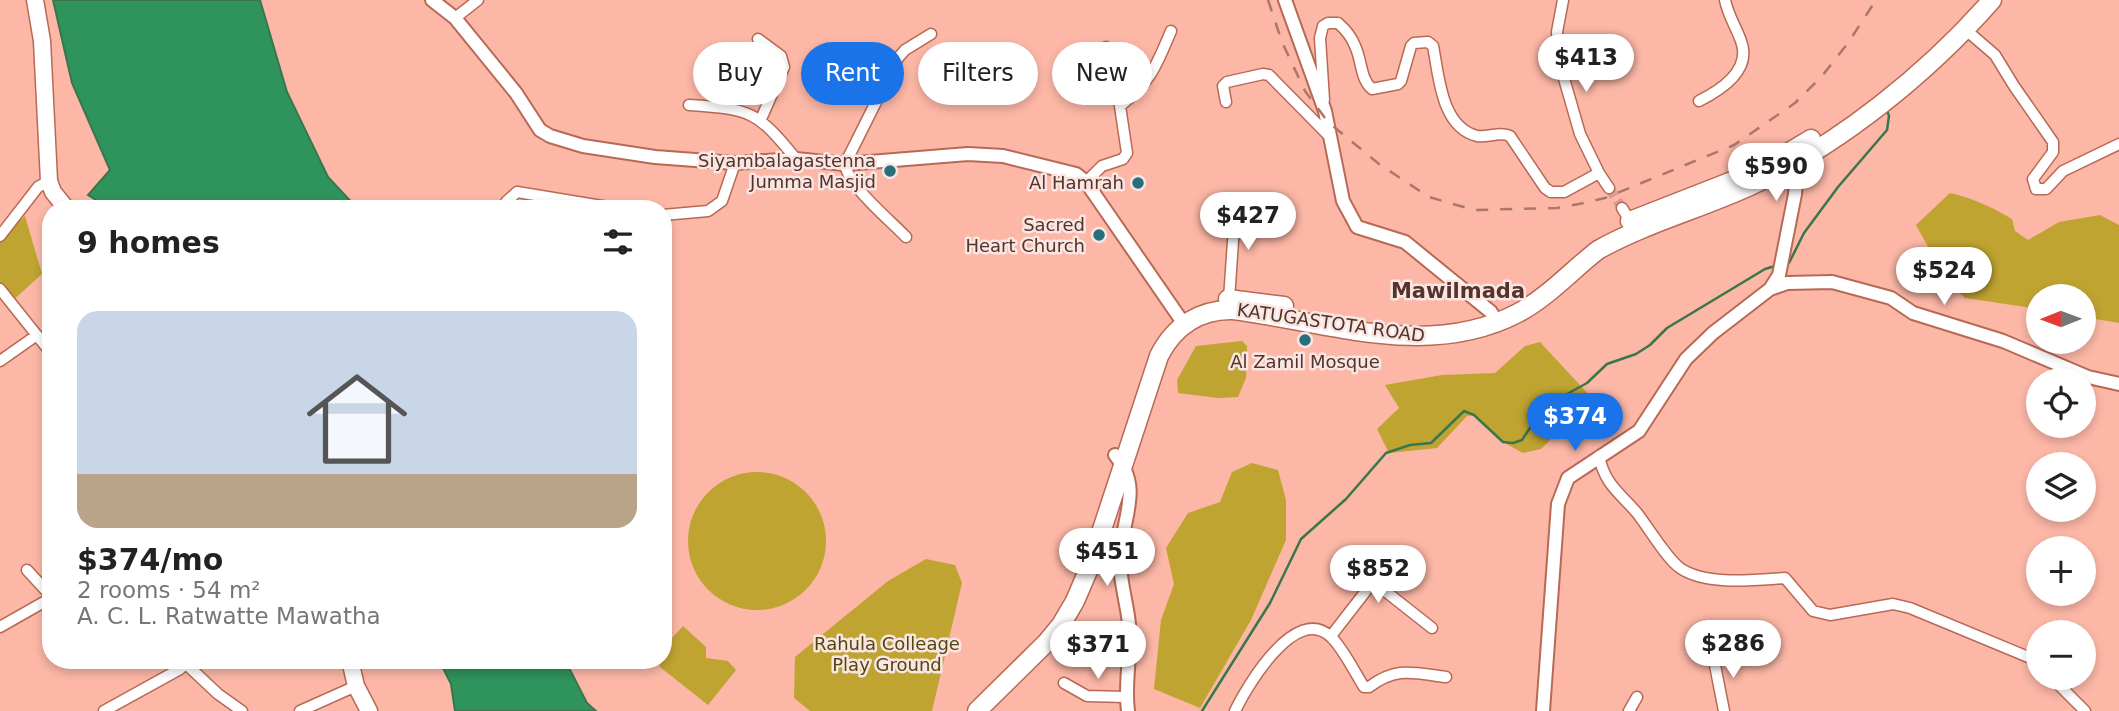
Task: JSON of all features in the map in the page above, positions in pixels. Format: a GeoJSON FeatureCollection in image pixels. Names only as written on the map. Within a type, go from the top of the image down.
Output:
{"type":"FeatureCollection","features":[{"type":"Feature","properties":{"kind":"highway","name":"KATUGASTOTA ROAD"},"geometry":{"type":"LineString","coordinates":[[1798,155],[1907,68],[1937,42],[1977,0]]}},
{"type":"Feature","properties":{"kind":"highway","name":"KATUGASTOTA ROAD"},"geometry":{"type":"LineString","coordinates":[[963,711],[1041,631],[1064,598],[1159,356],[1181,319],[1203,301],[1258,301],[1417,326],[1518,313],[1545,295],[1629,220],[1729,195],[1895,93],[1933,62],[1992,0]]}},
{"type":"Feature","properties":{"kind":"highway","name":"KATUGASTOTA ROAD"},"geometry":{"type":"LineString","coordinates":[[1181,319],[1233,310],[1384,334],[1435,337],[1461,333],[1494,317]]}},
{"type":"Feature","properties":{"kind":"highway","name":"KATUGASTOTA ROAD"},"geometry":{"type":"LineString","coordinates":[[977,711],[1046,642],[1068,613],[1082,588],[1119,461]]}},
{"type":"Feature","properties":{"kind":"main road"},"geometry":{"type":"LineString","coordinates":[[35,0],[42,41],[49,181],[60,200]]}},
{"type":"Feature","properties":{"kind":"main road"},"geometry":{"type":"LineString","coordinates":[[352,669],[356,686],[369,711]]}},
{"type":"Feature","properties":{"kind":"street"},"geometry":{"type":"LineString","coordinates":[[432,0],[454,18],[516,93],[540,130],[550,136],[583,146],[655,158],[736,163],[796,159],[845,164],[968,154],[1003,156],[1076,174],[1086,182],[1181,319]]}},
{"type":"Feature","properties":{"kind":"street"},"geometry":{"type":"LineString","coordinates":[[454,18],[478,0]]}},
{"type":"Feature","properties":{"kind":"street"},"geometry":{"type":"LineString","coordinates":[[1285,0],[1325,110],[1343,201],[1357,227],[1405,242],[1494,317]]}},
{"type":"Feature","properties":{"kind":"street"},"geometry":{"type":"LineString","coordinates":[[1563,0],[1557,32],[1559,61],[1580,134],[1609,188]]}},
{"type":"Feature","properties":{"kind":"street"},"geometry":{"type":"LineString","coordinates":[[1699,101],[1720,90],[1744,61],[1743,44],[1725,0]]}},
{"type":"Feature","properties":{"kind":"street"},"geometry":{"type":"LineString","coordinates":[[1325,110],[1320,38],[1323,26],[1338,23],[1344,28],[1356,46],[1366,84],[1372,89],[1398,84],[1411,46],[1414,43],[1428,42],[1433,46],[1441,89],[1456,124],[1478,136],[1504,133],[1510,136],[1550,192],[1563,192],[1599,173]]}},
{"type":"Feature","properties":{"kind":"street"},"geometry":{"type":"LineString","coordinates":[[1966,30],[1995,55],[2053,142],[2053,152],[2033,179],[2036,189],[2046,189],[2063,171],[2119,144]]}},
{"type":"Feature","properties":{"kind":"street"},"geometry":{"type":"LineString","coordinates":[[1086,182],[1102,166],[1123,159],[1127,153],[1120,106],[1139,92],[1154,71],[1171,31]]}},
{"type":"Feature","properties":{"kind":"street"},"geometry":{"type":"LineString","coordinates":[[906,237],[859,188],[846,170],[845,164],[898,58],[905,50],[931,34]]}},
{"type":"Feature","properties":{"kind":"street"},"geometry":{"type":"LineString","coordinates":[[758,39],[781,56],[784,66],[761,119]]}},
{"type":"Feature","properties":{"kind":"street"},"geometry":{"type":"LineString","coordinates":[[1226,102],[1223,86],[1227,82],[1269,75],[1331,138]]}},
{"type":"Feature","properties":{"kind":"street"},"geometry":{"type":"LineString","coordinates":[[689,105],[733,108],[761,119],[796,159]]}},
{"type":"Feature","properties":{"kind":"street"},"geometry":{"type":"LineString","coordinates":[[1770,289],[1779,275],[1795,194],[1798,155]]}},
{"type":"Feature","properties":{"kind":"street"},"geometry":{"type":"LineString","coordinates":[[672,214],[708,211],[722,201],[736,163]]}},
{"type":"Feature","properties":{"kind":"street"},"geometry":{"type":"LineString","coordinates":[[0,236],[38,187],[49,181]]}},
{"type":"Feature","properties":{"kind":"street"},"geometry":{"type":"LineString","coordinates":[[508,200],[517,192],[566,200]]}},
{"type":"Feature","properties":{"kind":"street"},"geometry":{"type":"LineString","coordinates":[[1229,299],[1234,227],[1230,207]]}},
{"type":"Feature","properties":{"kind":"street"},"geometry":{"type":"LineString","coordinates":[[1543,711],[1558,504],[1569,478],[1639,431],[1686,359],[1713,333],[1770,289],[1787,283],[1832,282],[1868,291],[1891,298],[1913,313],[2003,341],[2088,377],[2119,384]]}},
{"type":"Feature","properties":{"kind":"street"},"geometry":{"type":"LineString","coordinates":[[0,289],[42,341]]}},
{"type":"Feature","properties":{"kind":"street"},"geometry":{"type":"LineString","coordinates":[[0,361],[37,335]]}},
{"type":"Feature","properties":{"kind":"street"},"geometry":{"type":"LineString","coordinates":[[1599,456],[1602,471],[1612,488],[1636,513],[1679,568],[1733,582],[1785,578],[1813,611],[1830,615],[1893,604],[1910,608],[2026,656]]}},
{"type":"Feature","properties":{"kind":"street"},"geometry":{"type":"LineString","coordinates":[[1119,461],[1131,487],[1120,562],[1129,625],[1126,697],[1128,711]]}},
{"type":"Feature","properties":{"kind":"street"},"geometry":{"type":"LineString","coordinates":[[27,570],[42,587]]}},
{"type":"Feature","properties":{"kind":"street"},"geometry":{"type":"LineString","coordinates":[[1331,636],[1369,587],[1380,587],[1432,628]]}},
{"type":"Feature","properties":{"kind":"street"},"geometry":{"type":"LineString","coordinates":[[0,627],[42,602]]}},
{"type":"Feature","properties":{"kind":"street"},"geometry":{"type":"LineString","coordinates":[[1235,711],[1258,671],[1277,648],[1289,638],[1310,630],[1318,630],[1331,636],[1364,687],[1398,672],[1446,677]]}},
{"type":"Feature","properties":{"kind":"street"},"geometry":{"type":"LineString","coordinates":[[1713,655],[1724,711]]}},
{"type":"Feature","properties":{"kind":"street"},"geometry":{"type":"LineString","coordinates":[[104,711],[180,669]]}},
{"type":"Feature","properties":{"kind":"street"},"geometry":{"type":"LineString","coordinates":[[194,669],[218,694],[242,711]]}},
{"type":"Feature","properties":{"kind":"street"},"geometry":{"type":"LineString","coordinates":[[1064,683],[1087,696],[1126,697]]}},
{"type":"Feature","properties":{"kind":"street"},"geometry":{"type":"LineString","coordinates":[[300,711],[356,686]]}},
{"type":"Feature","properties":{"kind":"street"},"geometry":{"type":"LineString","coordinates":[[2064,690],[2085,711]]}},
{"type":"Feature","properties":{"kind":"street"},"geometry":{"type":"LineString","coordinates":[[1629,711],[1637,697]]}},
{"type":"Feature","properties":{"kind":"green space"},"geometry":{"type":"Polygon","coordinates":[[[1950,193],[1982,203],[2012,219],[2015,231],[2028,240],[2059,222],[2100,215],[2119,225],[2119,323],[2096,319],[2096,284],[2026,284],[2026,307],[1965,298],[1947,281],[1916,225],[1950,193]]]}},
{"type":"Feature","properties":{"kind":"green space"},"geometry":{"type":"Polygon","coordinates":[[[25,216],[42,274],[10,303],[0,287],[0,239],[25,216]]]}},
{"type":"Feature","properties":{"kind":"green space"},"geometry":{"type":"Polygon","coordinates":[[[1242,341],[1247,346],[1246,378],[1238,397],[1218,398],[1178,393],[1177,380],[1196,346],[1242,341]]]}},
{"type":"Feature","properties":{"kind":"green space"},"geometry":{"type":"Polygon","coordinates":[[[1540,342],[1592,398],[1541,449],[1523,453],[1503,442],[1474,415],[1467,416],[1437,448],[1389,453],[1377,429],[1399,408],[1385,385],[1442,375],[1495,373],[1525,346],[1540,342]]]}},
{"type":"Feature","properties":{"kind":"green space"},"geometry":{"type":"Polygon","coordinates":[[[1252,463],[1278,470],[1286,500],[1286,540],[1251,620],[1200,708],[1154,689],[1161,620],[1174,584],[1166,548],[1188,513],[1220,502],[1232,472],[1252,463]]]}},
{"type":"Feature","properties":{"kind":"green space"},"geometry":{"type":"Polygon","coordinates":[[[757,472],[783,477],[806,492],[821,515],[826,541],[821,567],[806,590],[783,605],[757,610],[731,605],[708,590],[693,567],[688,541],[693,515],[708,492],[731,477],[757,472]]]}},
{"type":"Feature","properties":{"kind":"green space","name":"Rahula Colleage Play Ground"},"geometry":{"type":"Polygon","coordinates":[[[926,559],[955,565],[962,583],[932,711],[810,711],[794,698],[795,657],[888,581],[926,559]]]}},
{"type":"Feature","properties":{"kind":"green space"},"geometry":{"type":"Polygon","coordinates":[[[683,626],[706,647],[706,658],[728,661],[736,670],[708,705],[663,669],[672,669],[672,638],[683,626]]]}},
{"type":"Feature","properties":{"kind":"shaded area"},"geometry":{"type":"Polygon","coordinates":[[[53,0],[260,0],[287,92],[328,177],[350,200],[96,200],[88,195],[110,170],[72,83],[53,0]]]}},
{"type":"Feature","properties":{"kind":"shaded area"},"geometry":{"type":"Polygon","coordinates":[[[444,669],[570,669],[587,703],[596,711],[455,711],[451,684],[444,669]]]}},
{"type":"Feature","properties":{"kind":"waterway"},"geometry":{"type":"LineString","coordinates":[[1785,264],[1789,263],[1804,233],[1838,187],[1887,130],[1889,116],[1886,108]]}},
{"type":"Feature","properties":{"kind":"waterway"},"geometry":{"type":"LineString","coordinates":[[1202,711],[1270,603],[1301,539],[1346,499],[1386,453],[1410,445],[1431,443],[1464,411],[1474,415],[1503,442],[1522,440],[1540,413],[1558,399],[1587,383],[1607,364],[1636,354],[1650,345],[1667,328],[1765,269],[1775,266]]}},
{"type":"Feature","properties":{"kind":"tunnel"},"geometry":{"type":"LineString","coordinates":[[1609,188],[1622,208]]}},
{"type":"Feature","properties":{"kind":"railway"},"geometry":{"type":"LineString","coordinates":[[1268,0],[1282,42],[1305,91],[1328,122],[1379,164],[1429,197],[1474,210],[1557,208],[1605,198],[1734,145],[1795,103],[1822,76],[1876,0]]}},
{"type":"Feature","properties":{"kind":"place","name":"Siyambalagastenna Jumma Masjid"},"geometry":{"type":"Point","coordinates":[890,171]}},
{"type":"Feature","properties":{"kind":"place","name":"Al Hamrah"},"geometry":{"type":"Point","coordinates":[1138,183]}},
{"type":"Feature","properties":{"kind":"place","name":"Sacred Heart Church"},"geometry":{"type":"Point","coordinates":[1099,235]}},
{"type":"Feature","properties":{"kind":"place","name":"Al Zamil Mosque"},"geometry":{"type":"Point","coordinates":[1305,340]}},
{"type":"Feature","properties":{"kind":"district","name":"Mawilmada"},"geometry":{"type":"Point","coordinates":[1458,291]}}]}
